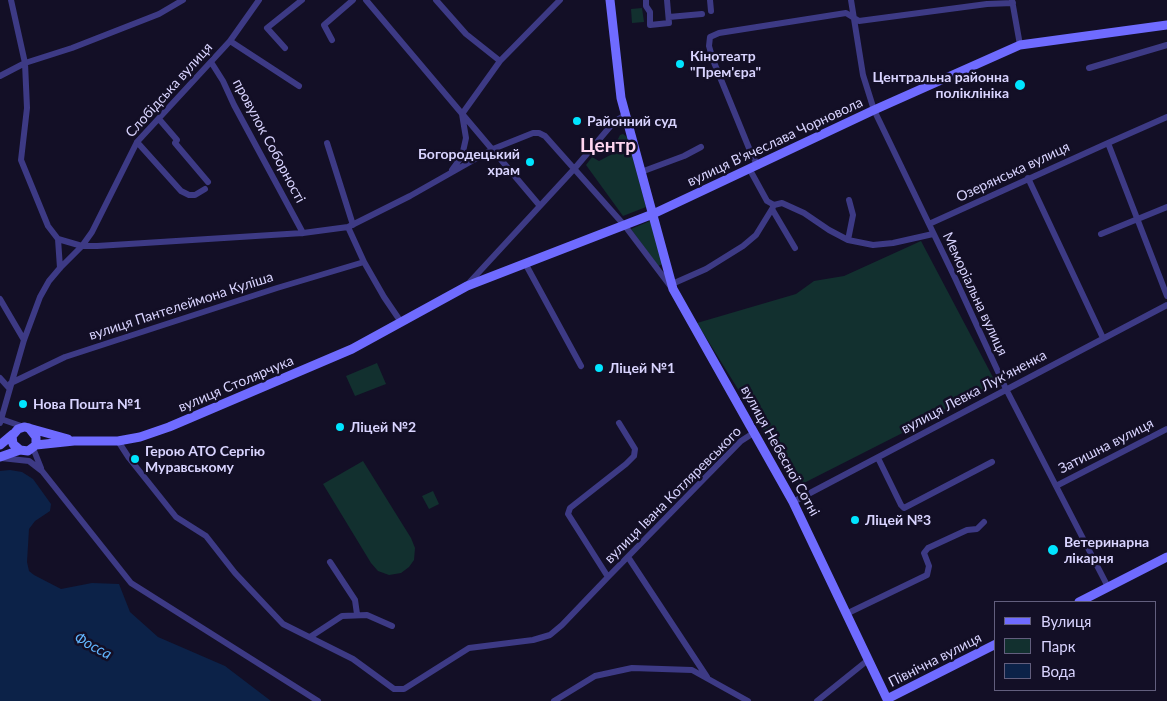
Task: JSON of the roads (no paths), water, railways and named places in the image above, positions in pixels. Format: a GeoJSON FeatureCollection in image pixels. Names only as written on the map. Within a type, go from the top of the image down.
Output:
{"type":"FeatureCollection","features":[{"type":"Feature","properties":{"kind":"street"},"geometry":{"type":"LineString","coordinates":[[11,0],[25,63],[27,108],[21,160],[48,226],[58,239],[60,268]]}},
{"type":"Feature","properties":{"kind":"street"},"geometry":{"type":"LineString","coordinates":[[0,76],[25,63],[114,33],[159,14],[183,0]]}},
{"type":"Feature","properties":{"kind":"street","name":"Слобідська вулиця"},"geometry":{"type":"LineString","coordinates":[[1,419],[24,340],[40,297],[49,282],[82,246],[92,232],[137,142],[230,40],[260,0]]}},
{"type":"Feature","properties":{"kind":"street"},"geometry":{"type":"LineString","coordinates":[[284,48],[267,28],[302,0]]}},
{"type":"Feature","properties":{"kind":"street"},"geometry":{"type":"LineString","coordinates":[[332,40],[324,25],[353,0]]}},
{"type":"Feature","properties":{"kind":"street"},"geometry":{"type":"LineString","coordinates":[[366,0],[540,206]]}},
{"type":"Feature","properties":{"kind":"street"},"geometry":{"type":"LineString","coordinates":[[436,0],[466,34],[500,61]]}},
{"type":"Feature","properties":{"kind":"street"},"geometry":{"type":"LineString","coordinates":[[450,172],[462,156],[466,138],[462,114],[500,61],[560,0]]}},
{"type":"Feature","properties":{"kind":"street","name":"вулиця Небесної Сотні"},"geometry":{"type":"LineString","coordinates":[[610,0],[621,98],[672,287],[793,502],[887,700]]}},
{"type":"Feature","properties":{"kind":"street"},"geometry":{"type":"LineString","coordinates":[[646,0],[646,6],[650,12],[650,25],[669,23],[667,0]]}},
{"type":"Feature","properties":{"kind":"street"},"geometry":{"type":"LineString","coordinates":[[710,0],[711,12]]}},
{"type":"Feature","properties":{"kind":"street","name":"Меморіальна вулиця"},"geometry":{"type":"LineString","coordinates":[[851,0],[863,75],[874,110],[1006,389],[1108,587]]}},
{"type":"Feature","properties":{"kind":"street"},"geometry":{"type":"LineString","coordinates":[[795,248],[773,207],[767,201],[754,168],[751,153],[713,60],[709,46],[710,37],[719,33],[846,13],[859,20],[1012,2],[1020,45]]}},
{"type":"Feature","properties":{"kind":"street"},"geometry":{"type":"LineString","coordinates":[[669,18],[702,14]]}},
{"type":"Feature","properties":{"kind":"street","name":"вулиця В'ячеслава Чорновола"},"geometry":{"type":"LineString","coordinates":[[653,214],[874,110],[1020,45],[1167,25]]}},
{"type":"Feature","properties":{"kind":"street"},"geometry":{"type":"LineString","coordinates":[[230,40],[299,86]]}},
{"type":"Feature","properties":{"kind":"street"},"geometry":{"type":"LineString","coordinates":[[1089,68],[1167,45]]}},
{"type":"Feature","properties":{"kind":"street","name":"провулок Соборності"},"geometry":{"type":"LineString","coordinates":[[210,62],[223,81],[303,233]]}},
{"type":"Feature","properties":{"kind":"street"},"geometry":{"type":"LineString","coordinates":[[467,286],[575,168],[614,122],[625,115]]}},
{"type":"Feature","properties":{"kind":"street","name":"Озерянська вулиця"},"geometry":{"type":"LineString","coordinates":[[929,224],[1167,117]]}},
{"type":"Feature","properties":{"kind":"street"},"geometry":{"type":"LineString","coordinates":[[137,142],[181,191],[194,195],[206,185],[175,143],[177,140],[158,119]]}},
{"type":"Feature","properties":{"kind":"street"},"geometry":{"type":"LineString","coordinates":[[58,239],[82,246],[303,233],[350,226],[410,196],[492,149],[533,133],[545,136],[575,168],[625,226],[672,287],[743,246],[756,235],[773,207],[782,203],[804,213],[848,240],[873,245],[893,244],[933,234]]}},
{"type":"Feature","properties":{"kind":"street"},"geometry":{"type":"LineString","coordinates":[[327,143],[350,226],[364,262],[401,322]]}},
{"type":"Feature","properties":{"kind":"street"},"geometry":{"type":"LineString","coordinates":[[1108,143],[1167,296]]}},
{"type":"Feature","properties":{"kind":"street"},"geometry":{"type":"LineString","coordinates":[[641,172],[684,156],[701,147]]}},
{"type":"Feature","properties":{"kind":"street"},"geometry":{"type":"LineString","coordinates":[[1028,178],[1103,338]]}},
{"type":"Feature","properties":{"kind":"street"},"geometry":{"type":"LineString","coordinates":[[848,240],[853,214],[849,200]]}},
{"type":"Feature","properties":{"kind":"street"},"geometry":{"type":"LineString","coordinates":[[1101,234],[1167,207]]}},
{"type":"Feature","properties":{"kind":"street","name":"вулиця Столярчука"},"geometry":{"type":"LineString","coordinates":[[74,441],[118,441],[140,438],[169,427],[352,349],[467,286],[653,214]]}},
{"type":"Feature","properties":{"kind":"street"},"geometry":{"type":"LineString","coordinates":[[493,259],[496,270],[502,273]]}},
{"type":"Feature","properties":{"kind":"street","name":"вулиця Пантелеймона Куліша"},"geometry":{"type":"LineString","coordinates":[[10,386],[65,357],[276,288],[364,262]]}},
{"type":"Feature","properties":{"kind":"street"},"geometry":{"type":"LineString","coordinates":[[525,263],[581,366]]}},
{"type":"Feature","properties":{"kind":"street"},"geometry":{"type":"LineString","coordinates":[[0,299],[24,340]]}},
{"type":"Feature","properties":{"kind":"street","name":"вулиця Левка Лук'яненка"},"geometry":{"type":"LineString","coordinates":[[793,502],[1167,305]]}},
{"type":"Feature","properties":{"kind":"street"},"geometry":{"type":"LineString","coordinates":[[0,378],[10,386]]}},
{"type":"Feature","properties":{"kind":"street"},"geometry":{"type":"LineString","coordinates":[[1,419],[74,441]]}},
{"type":"Feature","properties":{"kind":"street"},"geometry":{"type":"LineString","coordinates":[[1,419],[14,433],[13,444],[20,450]]}},
{"type":"Feature","properties":{"kind":"street","name":"вулиця Івана Котляревського"},"geometry":{"type":"LineString","coordinates":[[608,577],[568,514],[570,508],[634,456],[636,449],[619,423]]}},
{"type":"Feature","properties":{"kind":"street"},"geometry":{"type":"LineString","coordinates":[[0,446],[18,429],[26,427],[35,433],[37,441],[28,451],[20,450],[0,457]]}},
{"type":"Feature","properties":{"kind":"street","name":"Затишна вулиця"},"geometry":{"type":"LineString","coordinates":[[1056,486],[1167,429]]}},
{"type":"Feature","properties":{"kind":"street","name":"вулиця Івана Котляревського"},"geometry":{"type":"LineString","coordinates":[[118,441],[129,458],[176,517],[206,536],[235,573],[283,624],[353,659],[394,689],[404,689],[468,648],[533,640],[550,635],[562,626],[741,441],[755,432]]}},
{"type":"Feature","properties":{"kind":"street"},"geometry":{"type":"LineString","coordinates":[[34,446],[74,441]]}},
{"type":"Feature","properties":{"kind":"street"},"geometry":{"type":"LineString","coordinates":[[34,446],[42,471]]}},
{"type":"Feature","properties":{"kind":"street"},"geometry":{"type":"LineString","coordinates":[[0,457],[29,460],[42,471],[131,583],[318,701]]}},
{"type":"Feature","properties":{"kind":"street"},"geometry":{"type":"LineString","coordinates":[[878,458],[904,508],[992,462]]}},
{"type":"Feature","properties":{"kind":"street"},"geometry":{"type":"LineString","coordinates":[[846,614],[927,575],[929,566],[924,553],[928,548],[967,530],[977,529],[984,522]]}},
{"type":"Feature","properties":{"kind":"street"},"geometry":{"type":"LineString","coordinates":[[628,557],[708,679]]}},
{"type":"Feature","properties":{"kind":"street"},"geometry":{"type":"LineString","coordinates":[[1081,601],[1167,558]]}},
{"type":"Feature","properties":{"kind":"street"},"geometry":{"type":"LineString","coordinates":[[330,562],[355,600],[357,614]]}},
{"type":"Feature","properties":{"kind":"street"},"geometry":{"type":"LineString","coordinates":[[310,637],[342,616],[367,615],[392,626]]}},
{"type":"Feature","properties":{"kind":"street","name":"Північна вулиця"},"geometry":{"type":"LineString","coordinates":[[887,700],[994,645]]}},
{"type":"Feature","properties":{"kind":"street"},"geometry":{"type":"LineString","coordinates":[[817,701],[868,660]]}},
{"type":"Feature","properties":{"kind":"street"},"geometry":{"type":"LineString","coordinates":[[554,701],[595,676],[632,668],[692,670],[748,701]]}},
{"type":"Feature","properties":{"kind":"water","name":"Фосса"},"geometry":{"type":"Polygon","coordinates":[[[0,471],[22,472],[33,479],[51,504],[50,511],[35,521],[29,529],[27,562],[29,571],[61,589],[92,583],[119,584],[130,612],[158,637],[225,666],[271,701],[0,701],[0,471]]]}},
{"type":"Feature","properties":{"kind":"place","name":"Кінотеатр \"Прем'єра\""},"geometry":{"type":"Point","coordinates":[680,64]}},
{"type":"Feature","properties":{"kind":"place","name":"Центральна районна поліклініка"},"geometry":{"type":"Point","coordinates":[1020,85]}},
{"type":"Feature","properties":{"kind":"place","name":"Районний суд"},"geometry":{"type":"Point","coordinates":[577,121]}},
{"type":"Feature","properties":{"kind":"place","name":"Богородецький храм"},"geometry":{"type":"Point","coordinates":[530,162]}},
{"type":"Feature","properties":{"kind":"place","name":"Ліцей №1"},"geometry":{"type":"Point","coordinates":[599,368]}},
{"type":"Feature","properties":{"kind":"place","name":"Нова Пошта №1"},"geometry":{"type":"Point","coordinates":[23,404]}},
{"type":"Feature","properties":{"kind":"place","name":"Ліцей №2"},"geometry":{"type":"Point","coordinates":[340,427]}},
{"type":"Feature","properties":{"kind":"place","name":"Герою АТО Сергію Муравському"},"geometry":{"type":"Point","coordinates":[135,459]}},
{"type":"Feature","properties":{"kind":"place","name":"Ліцей №3"},"geometry":{"type":"Point","coordinates":[855,520]}},
{"type":"Feature","properties":{"kind":"place","name":"Ветеринарна лікарня"},"geometry":{"type":"Point","coordinates":[1053,550]}},
{"type":"Feature","properties":{"kind":"district","name":"Центр"},"geometry":{"type":"Point","coordinates":[608,146]}}]}
